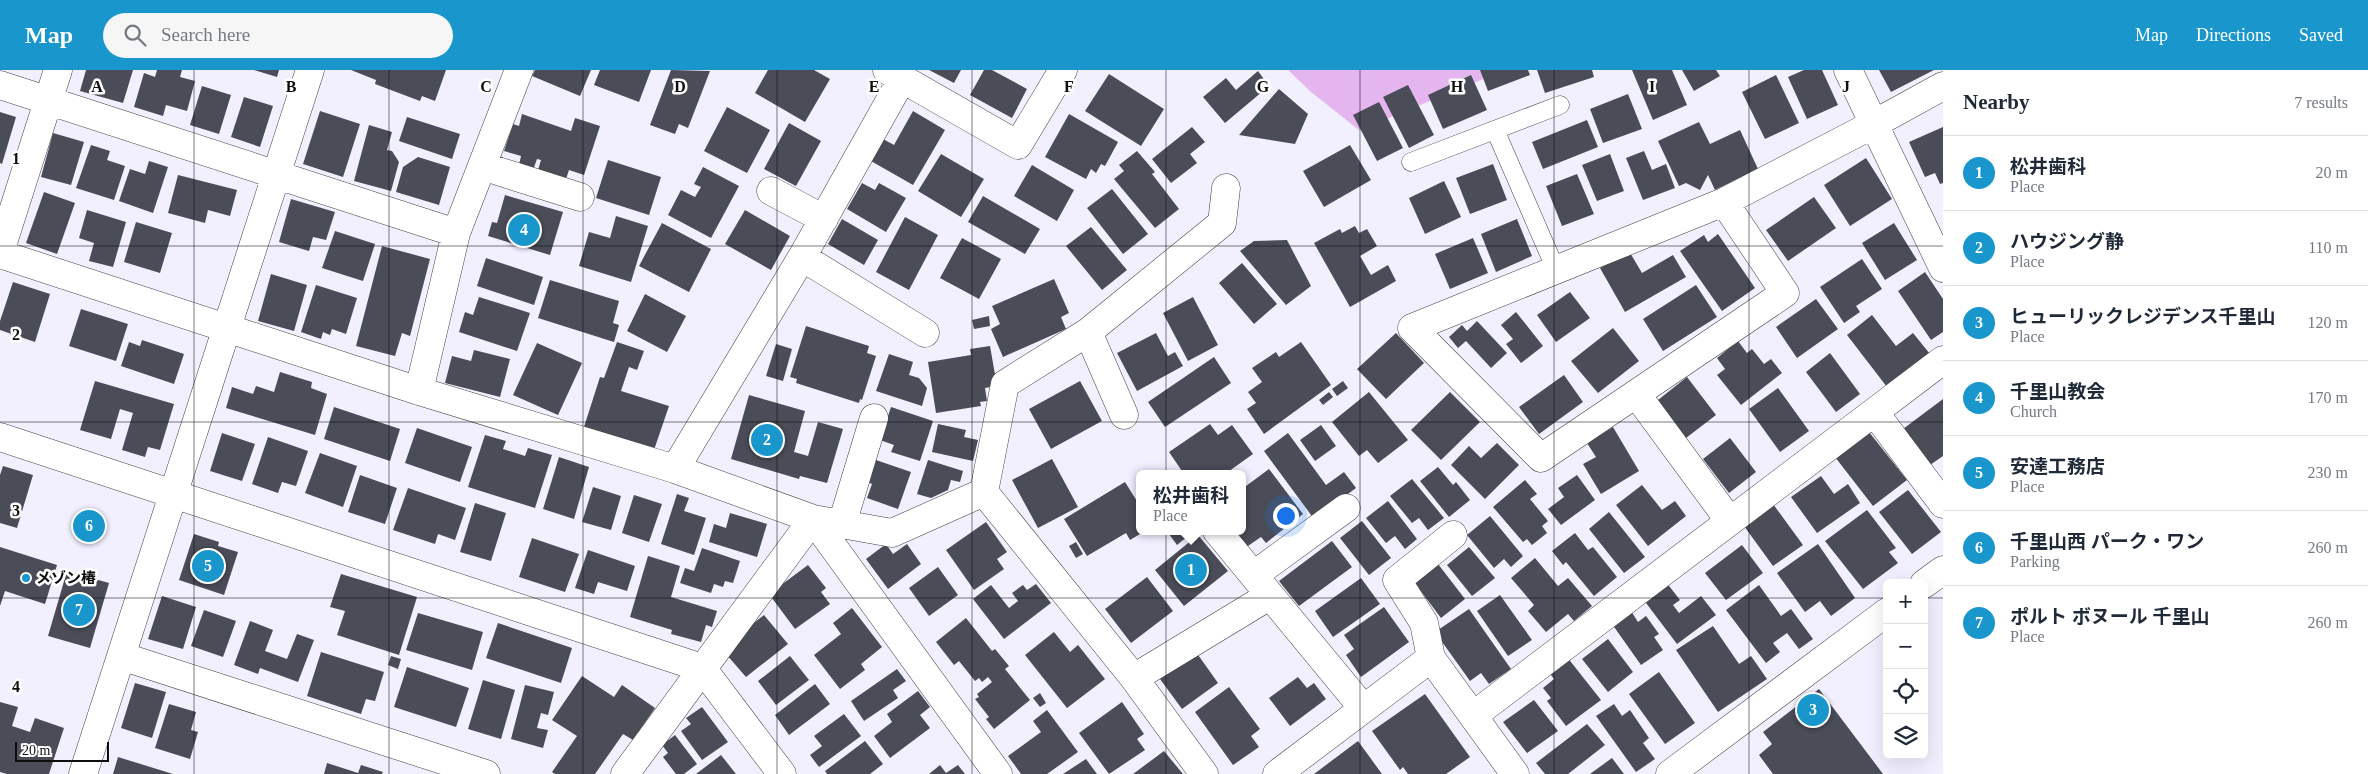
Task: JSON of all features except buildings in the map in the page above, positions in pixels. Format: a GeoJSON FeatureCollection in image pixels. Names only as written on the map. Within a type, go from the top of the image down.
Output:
{"type":"FeatureCollection","features":[{"type":"Feature","properties":{"kind":"street"},"geometry":{"type":"LineString","coordinates":[[58,70],[0,254],[419,391],[674,469],[813,519],[892,533],[984,492]]}},
{"type":"Feature","properties":{"kind":"street"},"geometry":{"type":"LineString","coordinates":[[83,774],[310,70]]}},
{"type":"Feature","properties":{"kind":"street"},"geometry":{"type":"LineString","coordinates":[[419,391],[456,233],[518,70]]}},
{"type":"Feature","properties":{"kind":"street"},"geometry":{"type":"LineString","coordinates":[[674,469],[824,219],[894,75],[1018,146],[1063,70]]}},
{"type":"Feature","properties":{"kind":"street"},"geometry":{"type":"LineString","coordinates":[[1848,70],[1872,125],[1943,268]]}},
{"type":"Feature","properties":{"kind":"street"},"geometry":{"type":"LineString","coordinates":[[0,85],[456,233]]}},
{"type":"Feature","properties":{"kind":"street"},"geometry":{"type":"LineString","coordinates":[[1724,202],[1785,294],[1541,458],[1412,328],[1724,202],[1943,86]]}},
{"type":"Feature","properties":{"kind":"street"},"geometry":{"type":"LineString","coordinates":[[482,166],[580,197]]}},
{"type":"Feature","properties":{"kind":"street"},"geometry":{"type":"LineString","coordinates":[[1204,774],[1134,678],[984,492],[1005,384],[1088,332],[1222,224],[1226,188]]}},
{"type":"Feature","properties":{"kind":"street"},"geometry":{"type":"LineString","coordinates":[[771,191],[824,219]]}},
{"type":"Feature","properties":{"kind":"street"},"geometry":{"type":"LineString","coordinates":[[802,257],[926,333]]}},
{"type":"Feature","properties":{"kind":"street"},"geometry":{"type":"LineString","coordinates":[[1088,332],[1124,415]]}},
{"type":"Feature","properties":{"kind":"street"},"geometry":{"type":"LineString","coordinates":[[1474,715],[1943,360]]}},
{"type":"Feature","properties":{"kind":"street"},"geometry":{"type":"LineString","coordinates":[[1637,395],[1730,520]]}},
{"type":"Feature","properties":{"kind":"street"},"geometry":{"type":"LineString","coordinates":[[1875,413],[1943,504]]}},
{"type":"Feature","properties":{"kind":"street"},"geometry":{"type":"LineString","coordinates":[[842,524],[874,418]]}},
{"type":"Feature","properties":{"kind":"street"},"geometry":{"type":"LineString","coordinates":[[0,437],[702,668],[782,774]]}},
{"type":"Feature","properties":{"kind":"street"},"geometry":{"type":"LineString","coordinates":[[1134,678],[1261,585],[1346,508]]}},
{"type":"Feature","properties":{"kind":"street"},"geometry":{"type":"LineString","coordinates":[[625,774],[813,519]]}},
{"type":"Feature","properties":{"kind":"street"},"geometry":{"type":"LineString","coordinates":[[813,519],[998,774]]}},
{"type":"Feature","properties":{"kind":"street"},"geometry":{"type":"LineString","coordinates":[[1220,535],[1363,708]]}},
{"type":"Feature","properties":{"kind":"street"},"geometry":{"type":"LineString","coordinates":[[1453,535],[1397,580],[1424,623],[1431,658],[1515,774]]}},
{"type":"Feature","properties":{"kind":"street"},"geometry":{"type":"LineString","coordinates":[[1928,581],[1943,570]]}},
{"type":"Feature","properties":{"kind":"street"},"geometry":{"type":"LineString","coordinates":[[1670,774],[1883,615]]}},
{"type":"Feature","properties":{"kind":"street"},"geometry":{"type":"LineString","coordinates":[[121,656],[486,774]]}},
{"type":"Feature","properties":{"kind":"street"},"geometry":{"type":"LineString","coordinates":[[1277,774],[1431,658]]}},
{"type":"Feature","properties":{"kind":"lane"},"geometry":{"type":"LineString","coordinates":[[1411,162],[1496,132],[1560,105]]}},
{"type":"Feature","properties":{"kind":"lane"},"geometry":{"type":"LineString","coordinates":[[1496,132],[1556,270]]}},
{"type":"Feature","properties":{"kind":"shaded area"},"geometry":{"type":"Polygon","coordinates":[[[1288,70],[1489,70],[1491,76],[1359,130],[1311,92],[1288,70]]]}},
{"type":"Feature","properties":{"kind":"place","name":"千里山教会"},"geometry":{"type":"Point","coordinates":[524,230]}},
{"type":"Feature","properties":{"kind":"place","name":"ハウジング静"},"geometry":{"type":"Point","coordinates":[767,440]}},
{"type":"Feature","properties":{"kind":"place","name":"千里山西 パーク・ワン"},"geometry":{"type":"Point","coordinates":[89,526]}},
{"type":"Feature","properties":{"kind":"place","name":"安達工務店"},"geometry":{"type":"Point","coordinates":[208,566]}},
{"type":"Feature","properties":{"kind":"place","name":"松井歯科"},"geometry":{"type":"Point","coordinates":[1191,570]}},
{"type":"Feature","properties":{"kind":"place","name":"メゾン椿"},"geometry":{"type":"Point","coordinates":[26,578]}},
{"type":"Feature","properties":{"kind":"place","name":"ポルト ボヌール 千里山"},"geometry":{"type":"Point","coordinates":[79,610]}},
{"type":"Feature","properties":{"kind":"place","name":"ヒューリックレジデンス千里山"},"geometry":{"type":"Point","coordinates":[1813,710]}}]}
